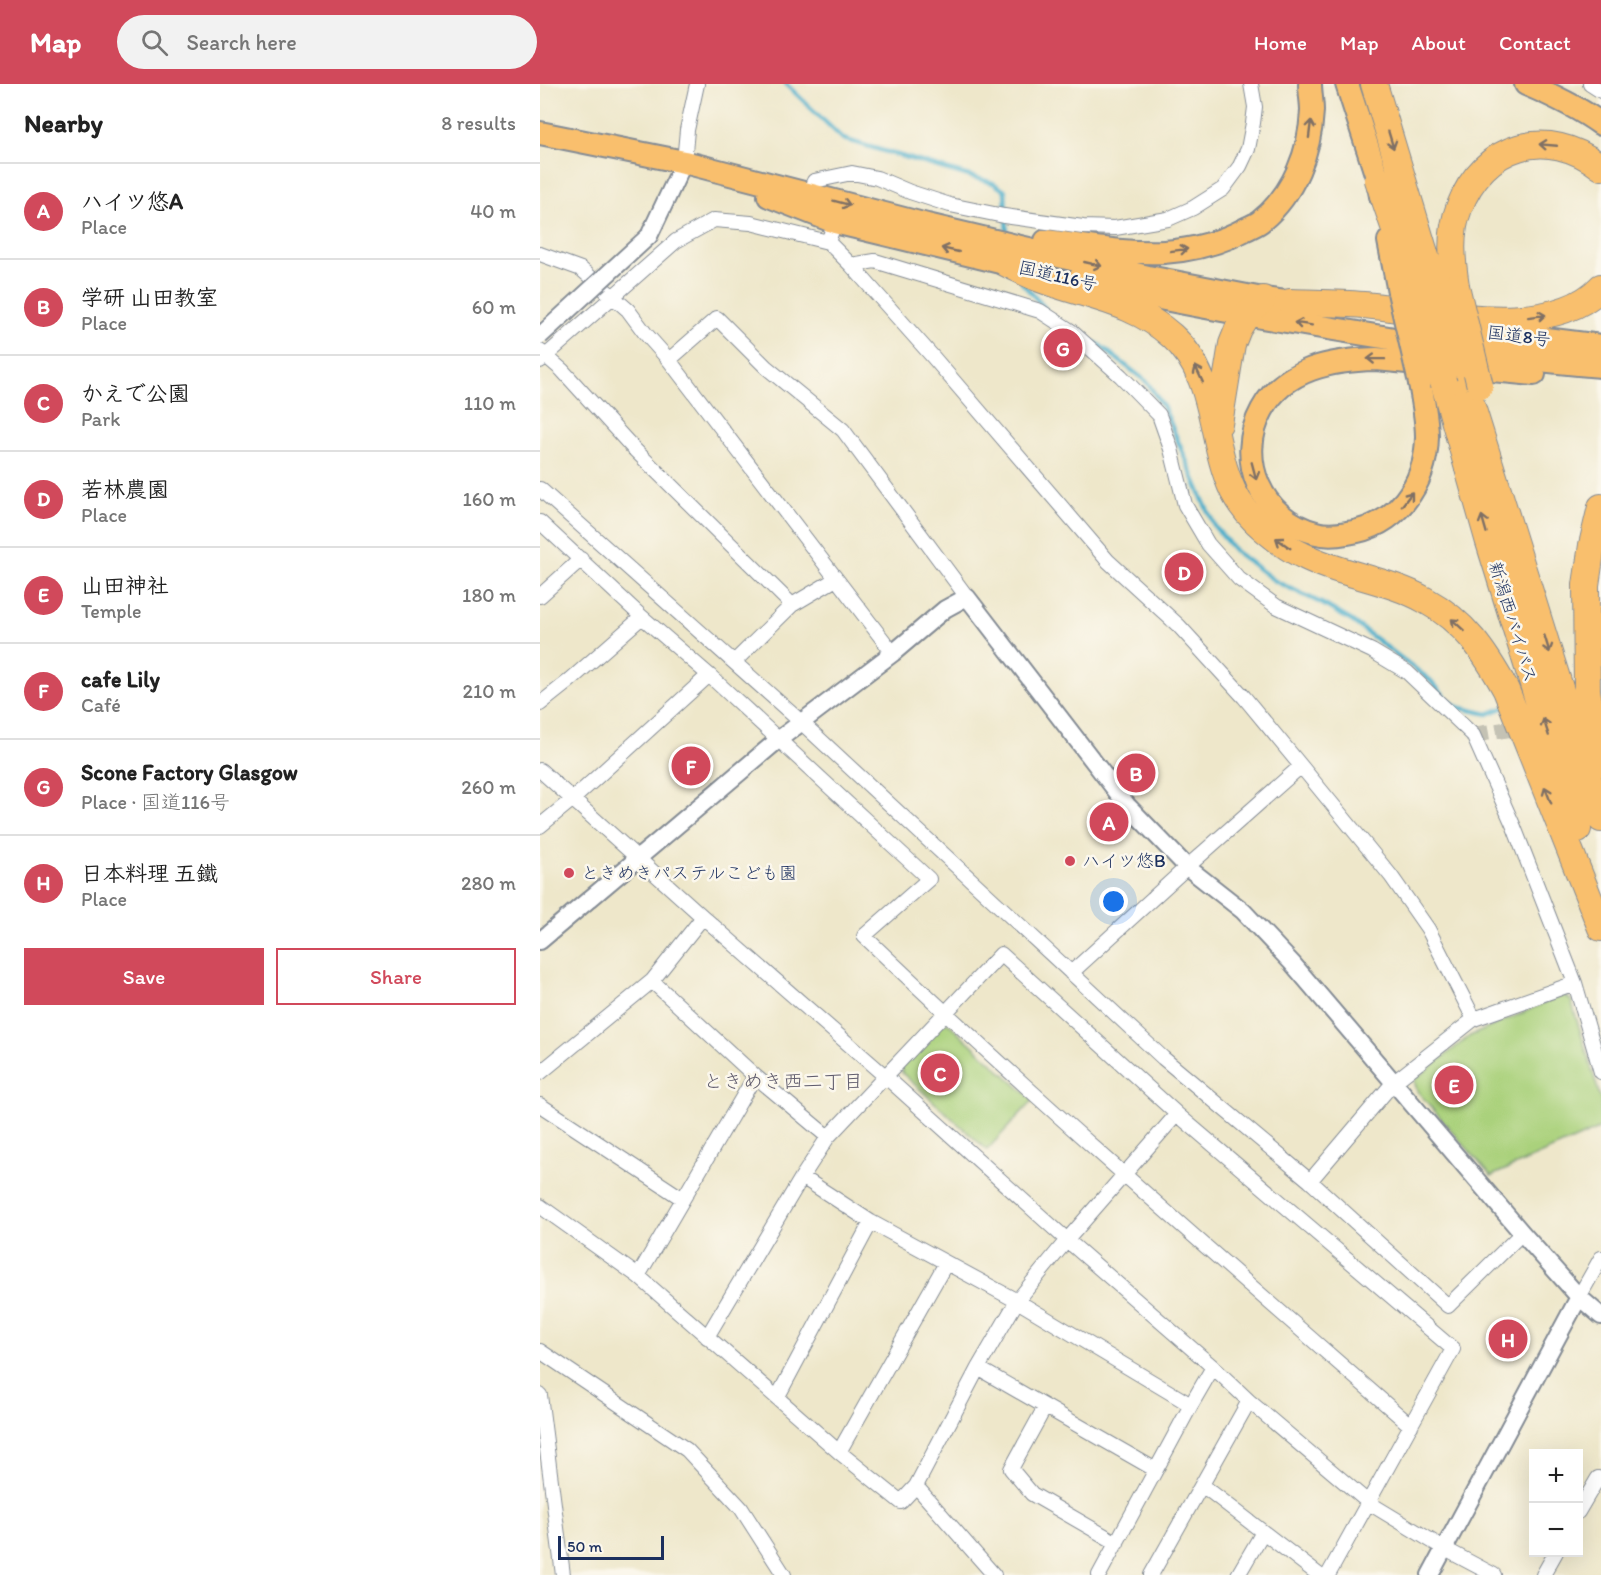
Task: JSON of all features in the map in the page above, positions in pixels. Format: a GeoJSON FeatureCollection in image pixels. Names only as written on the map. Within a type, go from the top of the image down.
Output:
{"type":"FeatureCollection","features":[{"type":"Feature","properties":{"kind":"highway"},"geometry":{"type":"LineString","coordinates":[[927,225],[1118,250],[1162,252],[1203,247],[1234,236],[1262,221],[1284,198],[1299,170],[1307,146],[1312,110],[1310,84]]}},
{"type":"Feature","properties":{"kind":"highway"},"geometry":{"type":"LineString","coordinates":[[1347,84],[1378,180],[1427,291],[1452,384]]}},
{"type":"Feature","properties":{"kind":"highway"},"geometry":{"type":"LineString","coordinates":[[1374,84],[1452,384]]}},
{"type":"Feature","properties":{"kind":"highway"},"geometry":{"type":"LineString","coordinates":[[1526,84],[1587,113],[1601,124]]}},
{"type":"Feature","properties":{"kind":"highway","name":"国道116号"},"geometry":{"type":"LineString","coordinates":[[540,133],[684,162],[927,225],[1148,277],[1255,307],[1290,302],[1440,337]]}},
{"type":"Feature","properties":{"kind":"highway"},"geometry":{"type":"LineString","coordinates":[[1427,291],[1452,257],[1453,231],[1468,189],[1497,157],[1516,148],[1538,144],[1562,146],[1583,154],[1601,167]]}},
{"type":"Feature","properties":{"kind":"highway","name":"国道116号"},"geometry":{"type":"LineString","coordinates":[[684,162],[832,232],[1007,264],[1128,292],[1255,307],[1440,337]]}},
{"type":"Feature","properties":{"kind":"highway"},"geometry":{"type":"LineString","coordinates":[[1007,264],[1040,279],[1116,302],[1158,324],[1174,338],[1200,374],[1209,399],[1225,471],[1246,511],[1262,528],[1302,556],[1386,584],[1425,600],[1458,624],[1474,640],[1488,658],[1506,690],[1601,928]]}},
{"type":"Feature","properties":{"kind":"highway"},"geometry":{"type":"LineString","coordinates":[[1290,302],[1363,305],[1450,315],[1533,317],[1556,313],[1579,304],[1601,287]]}},
{"type":"Feature","properties":{"kind":"highway","name":"新潟西バイパス"},"geometry":{"type":"LineString","coordinates":[[1427,291],[1452,384],[1488,539],[1601,903]]}},
{"type":"Feature","properties":{"kind":"highway"},"geometry":{"type":"LineString","coordinates":[[1219,448],[1221,404],[1232,344],[1238,329],[1255,307]]}},
{"type":"Feature","properties":{"kind":"highway","name":"国道8号"},"geometry":{"type":"LineString","coordinates":[[1440,337],[1601,346]]}},
{"type":"Feature","properties":{"kind":"highway","name":"国道8号"},"geometry":{"type":"LineString","coordinates":[[1440,337],[1557,363],[1601,366]]}},
{"type":"Feature","properties":{"kind":"highway"},"geometry":{"type":"LineString","coordinates":[[1557,363],[1601,355]]}},
{"type":"Feature","properties":{"kind":"highway"},"geometry":{"type":"LineString","coordinates":[[1452,384],[1426,417],[1427,439],[1419,480],[1410,496],[1396,512],[1376,526],[1356,532],[1332,535],[1315,533],[1295,525],[1276,511],[1261,491],[1252,469],[1251,445],[1256,422],[1266,402],[1284,384],[1303,372],[1326,363],[1352,359],[1376,359],[1601,381]]}},
{"type":"Feature","properties":{"kind":"highway","name":"新潟西バイパス"},"geometry":{"type":"LineString","coordinates":[[1452,384],[1516,515],[1529,588],[1601,819]]}},
{"type":"Feature","properties":{"kind":"highway"},"geometry":{"type":"LineString","coordinates":[[1601,507],[1586,585],[1587,691],[1601,763]]}},
{"type":"Feature","properties":{"kind":"street"},"geometry":{"type":"LineString","coordinates":[[540,336],[649,236],[684,162],[687,130],[697,84]]}},
{"type":"Feature","properties":{"kind":"street"},"geometry":{"type":"LineString","coordinates":[[808,194],[814,181],[852,173],[877,178],[950,205],[1004,216],[1083,227],[1115,228],[1168,219],[1193,208],[1223,189],[1240,166],[1248,149],[1256,106],[1251,84]]}},
{"type":"Feature","properties":{"kind":"street"},"geometry":{"type":"LineString","coordinates":[[1590,84],[1601,91]]}},
{"type":"Feature","properties":{"kind":"street"},"geometry":{"type":"LineString","coordinates":[[792,605],[634,449],[562,370],[542,356],[675,241],[714,220],[832,232],[851,265],[1108,561],[1179,627],[1244,697],[1391,876],[1428,929],[1474,1019]]}},
{"type":"Feature","properties":{"kind":"street"},"geometry":{"type":"LineString","coordinates":[[540,254],[581,269],[628,310],[669,360],[893,653]]}},
{"type":"Feature","properties":{"kind":"street"},"geometry":{"type":"LineString","coordinates":[[851,265],[875,261],[1040,311],[1071,331],[1121,376],[1159,415],[1185,505],[1208,544],[1239,579],[1276,606],[1371,651],[1407,672],[1473,735],[1514,827],[1575,983],[1601,1072]]}},
{"type":"Feature","properties":{"kind":"street"},"geometry":{"type":"LineString","coordinates":[[669,360],[717,318],[766,367],[843,430],[967,597],[1127,805],[1187,867],[1243,911],[1292,963],[1522,1233],[1579,1297],[1601,1316]]}},
{"type":"Feature","properties":{"kind":"street"},"geometry":{"type":"LineString","coordinates":[[540,489],[801,722],[1162,1058],[1310,1181],[1448,1306],[1522,1233]]}},
{"type":"Feature","properties":{"kind":"street"},"geometry":{"type":"LineString","coordinates":[[540,522],[642,617],[709,675],[928,879],[864,936],[945,1013],[1124,1175],[1411,1426]]}},
{"type":"Feature","properties":{"kind":"street"},"geometry":{"type":"LineString","coordinates":[[540,596],[581,559]]}},
{"type":"Feature","properties":{"kind":"street"},"geometry":{"type":"LineString","coordinates":[[734,662],[792,605],[836,579]]}},
{"type":"Feature","properties":{"kind":"street"},"geometry":{"type":"LineString","coordinates":[[540,941],[778,740],[893,653],[945,609],[967,597]]}},
{"type":"Feature","properties":{"kind":"street"},"geometry":{"type":"LineString","coordinates":[[540,704],[642,617]]}},
{"type":"Feature","properties":{"kind":"street"},"geometry":{"type":"LineString","coordinates":[[540,826],[573,799],[709,675]]}},
{"type":"Feature","properties":{"kind":"street"},"geometry":{"type":"LineString","coordinates":[[1071,973],[1301,766]]}},
{"type":"Feature","properties":{"kind":"street"},"geometry":{"type":"LineString","coordinates":[[540,770],[1249,1401],[1369,1503],[1445,1549],[1494,1575]]}},
{"type":"Feature","properties":{"kind":"street"},"geometry":{"type":"LineString","coordinates":[[540,1073],[652,981],[704,916]]}},
{"type":"Feature","properties":{"kind":"street"},"geometry":{"type":"LineString","coordinates":[[707,1337],[828,1137],[1001,954],[1177,1114],[1453,1349],[1328,1575]]}},
{"type":"Feature","properties":{"kind":"street"},"geometry":{"type":"LineString","coordinates":[[652,981],[755,1076],[828,1137]]}},
{"type":"Feature","properties":{"kind":"street"},"geometry":{"type":"LineString","coordinates":[[1310,1181],[1393,1083],[1474,1019],[1575,983]]}},
{"type":"Feature","properties":{"kind":"street"},"geometry":{"type":"LineString","coordinates":[[638,1276],[755,1076]]}},
{"type":"Feature","properties":{"kind":"street"},"geometry":{"type":"LineString","coordinates":[[540,1105],[683,1199]]}},
{"type":"Feature","properties":{"kind":"street"},"geometry":{"type":"LineString","coordinates":[[540,1206],[638,1276],[839,1452],[901,1502],[916,1486],[978,1368],[1017,1301],[1177,1114]]}},
{"type":"Feature","properties":{"kind":"street"},"geometry":{"type":"LineString","coordinates":[[802,1177],[871,1221],[1017,1301],[1191,1406]]}},
{"type":"Feature","properties":{"kind":"street"},"geometry":{"type":"LineString","coordinates":[[777,1398],[871,1221]]}},
{"type":"Feature","properties":{"kind":"street"},"geometry":{"type":"LineString","coordinates":[[1430,1575],[1601,1258]]}},
{"type":"Feature","properties":{"kind":"street"},"geometry":{"type":"LineString","coordinates":[[839,1452],[946,1263]]}},
{"type":"Feature","properties":{"kind":"street"},"geometry":{"type":"LineString","coordinates":[[540,1351],[687,1450],[741,1508],[784,1575]]}},
{"type":"Feature","properties":{"kind":"street"},"geometry":{"type":"LineString","coordinates":[[1100,1575],[1213,1367]]}},
{"type":"Feature","properties":{"kind":"street"},"geometry":{"type":"LineString","coordinates":[[978,1368],[1156,1470]]}},
{"type":"Feature","properties":{"kind":"street"},"geometry":{"type":"LineString","coordinates":[[540,1395],[563,1575]]}},
{"type":"Feature","properties":{"kind":"street"},"geometry":{"type":"LineString","coordinates":[[1151,1575],[1249,1401]]}},
{"type":"Feature","properties":{"kind":"street"},"geometry":{"type":"LineString","coordinates":[[1045,1407],[1011,1469],[1032,1494],[1117,1543]]}},
{"type":"Feature","properties":{"kind":"street"},"geometry":{"type":"LineString","coordinates":[[1583,1504],[1598,1478],[1601,1481]]}},
{"type":"Feature","properties":{"kind":"street"},"geometry":{"type":"LineString","coordinates":[[1202,1485],[1319,1575]]}},
{"type":"Feature","properties":{"kind":"street"},"geometry":{"type":"LineString","coordinates":[[916,1486],[994,1575]]}},
{"type":"Feature","properties":{"kind":"street"},"geometry":{"type":"LineString","coordinates":[[1238,1575],[1263,1532]]}},
{"type":"Feature","properties":{"kind":"street"},"geometry":{"type":"LineString","coordinates":[[1543,1575],[1553,1557]]}},
{"type":"Feature","properties":{"kind":"green space"},"geometry":{"type":"Polygon","coordinates":[[[1563,995],[1571,1000],[1601,1100],[1601,1128],[1491,1176],[1417,1091],[1414,1080],[1470,1036],[1563,995]]]}},
{"type":"Feature","properties":{"kind":"green space"},"geometry":{"type":"Polygon","coordinates":[[[948,1023],[1033,1100],[987,1150],[902,1073],[902,1066],[941,1024],[948,1023]]]}},
{"type":"Feature","properties":{"kind":"waterway"},"geometry":{"type":"LineString","coordinates":[[786,84],[843,139],[993,183],[1005,191],[1007,236]]}},
{"type":"Feature","properties":{"kind":"waterway"},"geometry":{"type":"LineString","coordinates":[[1022,283],[1045,308]]}},
{"type":"Feature","properties":{"kind":"waterway"},"geometry":{"type":"LineString","coordinates":[[1090,341],[1098,344],[1147,382],[1164,408],[1215,527],[1235,551],[1275,581],[1352,621],[1430,680],[1457,707],[1488,714],[1505,707]]}},
{"type":"Feature","properties":{"kind":"tunnel"},"geometry":{"type":"LineString","coordinates":[[1473,735],[1528,726]]}},
{"type":"Feature","properties":{"kind":"place","name":"Scone Factory Glasgow"},"geometry":{"type":"Point","coordinates":[1063,348]}},
{"type":"Feature","properties":{"kind":"place","name":"若林農園"},"geometry":{"type":"Point","coordinates":[1184,572]}},
{"type":"Feature","properties":{"kind":"place","name":"cafe Lily"},"geometry":{"type":"Point","coordinates":[691,766]}},
{"type":"Feature","properties":{"kind":"place","name":"学研 山田教室"},"geometry":{"type":"Point","coordinates":[1136,773]}},
{"type":"Feature","properties":{"kind":"place","name":"ハイツ悠A"},"geometry":{"type":"Point","coordinates":[1109,822]}},
{"type":"Feature","properties":{"kind":"place","name":"ハイツ悠B"},"geometry":{"type":"Point","coordinates":[1070,861]}},
{"type":"Feature","properties":{"kind":"place","name":"ときめきパステルこども園"},"geometry":{"type":"Point","coordinates":[569,873]}},
{"type":"Feature","properties":{"kind":"place","name":"かえで公園"},"geometry":{"type":"Point","coordinates":[940,1073]}},
{"type":"Feature","properties":{"kind":"place","name":"山田神社"},"geometry":{"type":"Point","coordinates":[1454,1085]}},
{"type":"Feature","properties":{"kind":"place","name":"日本料理 五鐵"},"geometry":{"type":"Point","coordinates":[1508,1339]}},
{"type":"Feature","properties":{"kind":"district","name":"ときめき西二丁目"},"geometry":{"type":"Point","coordinates":[783,1081]}}]}
